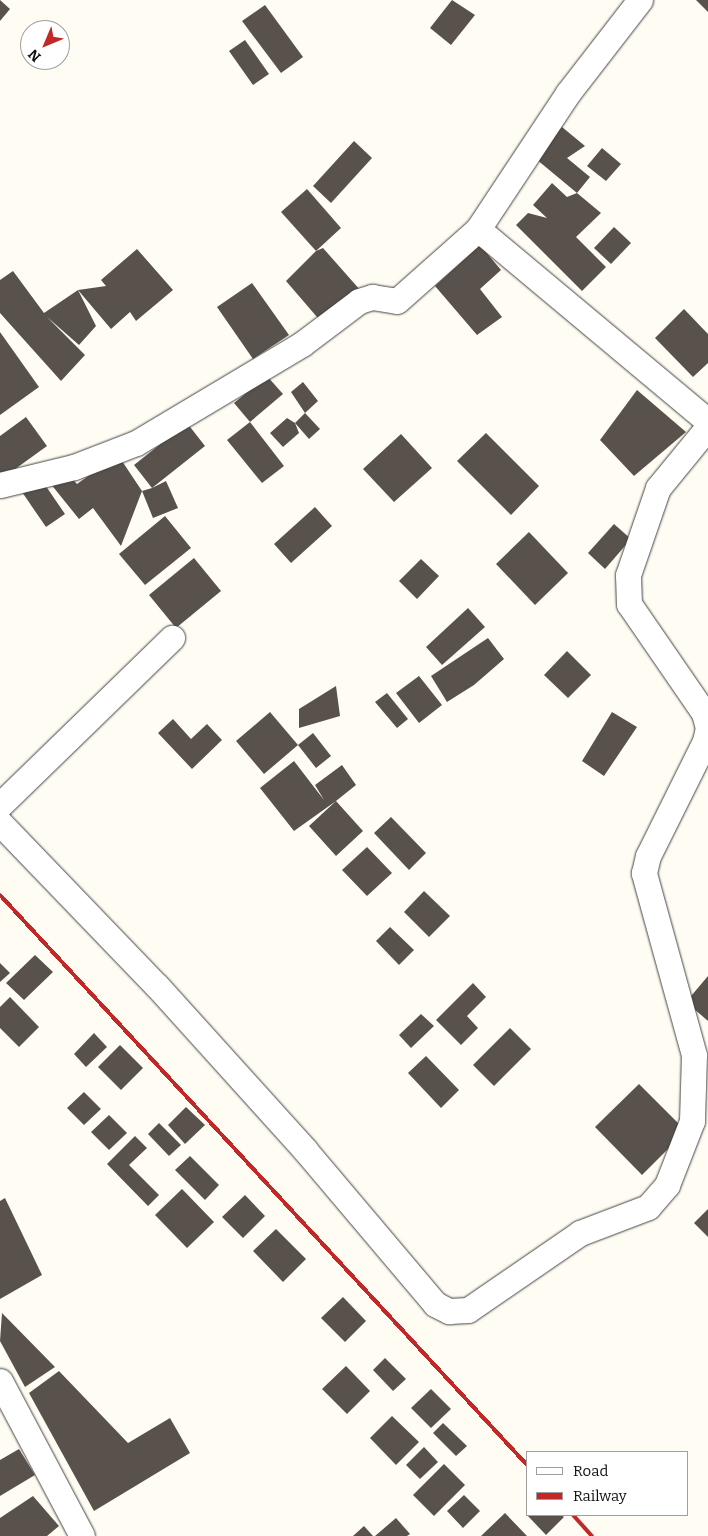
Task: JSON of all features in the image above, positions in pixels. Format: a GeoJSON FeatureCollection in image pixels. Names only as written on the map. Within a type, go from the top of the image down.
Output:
{"type":"FeatureCollection","features":[{"type":"Feature","properties":{"kind":"street"},"geometry":{"type":"LineString","coordinates":[[0,485],[74,467],[136,443],[302,344],[359,301],[372,297],[397,301],[478,229],[568,93],[640,0]]}},
{"type":"Feature","properties":{"kind":"street"},"geometry":{"type":"LineString","coordinates":[[478,229],[708,421]]}},
{"type":"Feature","properties":{"kind":"street"},"geometry":{"type":"LineString","coordinates":[[0,823],[157,986],[305,1150],[435,1304],[449,1311],[468,1310],[580,1234],[648,1207],[667,1186],[692,1121],[694,1055],[644,873],[648,856],[705,741],[708,728],[704,713],[629,604],[628,575],[658,488],[708,427]]}},
{"type":"Feature","properties":{"kind":"street"},"geometry":{"type":"LineString","coordinates":[[0,805],[172,638]]}},
{"type":"Feature","properties":{"kind":"street"},"geometry":{"type":"LineString","coordinates":[[0,1380],[82,1536]]}},
{"type":"Feature","properties":{"kind":"building"},"geometry":{"type":"Polygon","coordinates":[[[0,0],[10,9],[0,21],[0,0]]]}},
{"type":"Feature","properties":{"kind":"building"},"geometry":{"type":"Polygon","coordinates":[[[452,0],[475,15],[451,45],[430,28],[452,0]]]}},
{"type":"Feature","properties":{"kind":"building"},"geometry":{"type":"Polygon","coordinates":[[[696,0],[708,0],[708,12],[696,0]]]}},
{"type":"Feature","properties":{"kind":"building"},"geometry":{"type":"Polygon","coordinates":[[[265,5],[303,57],[281,73],[242,21],[265,5]]]}},
{"type":"Feature","properties":{"kind":"building"},"geometry":{"type":"Polygon","coordinates":[[[245,40],[269,74],[253,85],[229,51],[245,40]]]}},
{"type":"Feature","properties":{"kind":"building"},"geometry":{"type":"Polygon","coordinates":[[[562,127],[585,146],[567,158],[590,177],[577,193],[536,159],[562,127]]]}},
{"type":"Feature","properties":{"kind":"building"},"geometry":{"type":"Polygon","coordinates":[[[354,141],[372,158],[331,203],[313,186],[354,141]]]}},
{"type":"Feature","properties":{"kind":"building"},"geometry":{"type":"Polygon","coordinates":[[[602,148],[621,164],[606,181],[587,166],[602,148]]]}},
{"type":"Feature","properties":{"kind":"building"},"geometry":{"type":"Polygon","coordinates":[[[552,183],[567,197],[577,193],[601,213],[576,237],[606,267],[582,291],[516,225],[528,213],[547,218],[533,205],[552,183]]]}},
{"type":"Feature","properties":{"kind":"building"},"geometry":{"type":"Polygon","coordinates":[[[307,189],[341,228],[316,251],[281,212],[307,189]]]}},
{"type":"Feature","properties":{"kind":"building"},"geometry":{"type":"Polygon","coordinates":[[[614,227],[631,243],[611,264],[594,248],[614,227]]]}},
{"type":"Feature","properties":{"kind":"building"},"geometry":{"type":"Polygon","coordinates":[[[480,245],[501,270],[480,289],[502,317],[477,335],[435,286],[480,245]]]}},
{"type":"Feature","properties":{"kind":"building"},"geometry":{"type":"Polygon","coordinates":[[[323,248],[361,291],[323,324],[286,281],[316,251],[323,248]]]}},
{"type":"Feature","properties":{"kind":"building"},"geometry":{"type":"Polygon","coordinates":[[[137,249],[173,290],[136,321],[130,312],[111,329],[78,290],[106,286],[101,280],[137,249]]]}},
{"type":"Feature","properties":{"kind":"building"},"geometry":{"type":"Polygon","coordinates":[[[13,271],[44,313],[78,290],[96,326],[79,345],[47,317],[85,355],[61,381],[0,313],[0,280],[13,271]]]}},
{"type":"Feature","properties":{"kind":"building"},"geometry":{"type":"Polygon","coordinates":[[[252,283],[289,335],[253,359],[217,307],[252,283]]]}},
{"type":"Feature","properties":{"kind":"building"},"geometry":{"type":"Polygon","coordinates":[[[684,309],[708,334],[708,363],[693,377],[655,338],[684,309]]]}},
{"type":"Feature","properties":{"kind":"building"},"geometry":{"type":"Polygon","coordinates":[[[0,332],[39,387],[0,415],[0,332]]]}},
{"type":"Feature","properties":{"kind":"building"},"geometry":{"type":"Polygon","coordinates":[[[267,376],[283,394],[250,422],[234,403],[267,376]]]}},
{"type":"Feature","properties":{"kind":"building"},"geometry":{"type":"Polygon","coordinates":[[[303,382],[318,401],[305,413],[291,392],[303,382]]]}},
{"type":"Feature","properties":{"kind":"building"},"geometry":{"type":"Polygon","coordinates":[[[637,390],[686,432],[634,476],[600,440],[637,390]]]}},
{"type":"Feature","properties":{"kind":"building"},"geometry":{"type":"Polygon","coordinates":[[[305,413],[320,429],[309,439],[295,423],[305,413]]]}},
{"type":"Feature","properties":{"kind":"building"},"geometry":{"type":"Polygon","coordinates":[[[26,417],[47,446],[0,480],[0,436],[26,417]]]}},
{"type":"Feature","properties":{"kind":"building"},"geometry":{"type":"Polygon","coordinates":[[[287,418],[295,423],[299,433],[283,447],[270,433],[287,418]]]}},
{"type":"Feature","properties":{"kind":"building"},"geometry":{"type":"Polygon","coordinates":[[[250,422],[284,466],[262,483],[227,440],[250,422]]]}},
{"type":"Feature","properties":{"kind":"building"},"geometry":{"type":"Polygon","coordinates":[[[187,423],[205,446],[152,488],[134,465],[187,423]]]}},
{"type":"Feature","properties":{"kind":"building"},"geometry":{"type":"Polygon","coordinates":[[[486,433],[539,486],[511,515],[457,461],[486,433]]]}},
{"type":"Feature","properties":{"kind":"building"},"geometry":{"type":"Polygon","coordinates":[[[401,434],[432,468],[394,502],[363,469],[401,434]]]}},
{"type":"Feature","properties":{"kind":"building"},"geometry":{"type":"Polygon","coordinates":[[[118,455],[142,491],[121,546],[93,508],[79,519],[50,483],[65,471],[77,484],[118,455]]]}},
{"type":"Feature","properties":{"kind":"building"},"geometry":{"type":"Polygon","coordinates":[[[41,479],[65,514],[46,527],[22,492],[41,479]]]}},
{"type":"Feature","properties":{"kind":"building"},"geometry":{"type":"Polygon","coordinates":[[[166,481],[178,508],[153,518],[142,491],[166,481]]]}},
{"type":"Feature","properties":{"kind":"building"},"geometry":{"type":"Polygon","coordinates":[[[315,507],[332,526],[291,563],[274,544],[315,507]]]}},
{"type":"Feature","properties":{"kind":"building"},"geometry":{"type":"Polygon","coordinates":[[[165,516],[191,548],[145,585],[119,554],[165,516]]]}},
{"type":"Feature","properties":{"kind":"building"},"geometry":{"type":"Polygon","coordinates":[[[614,524],[631,539],[605,569],[588,553],[614,524]]]}},
{"type":"Feature","properties":{"kind":"building"},"geometry":{"type":"Polygon","coordinates":[[[529,532],[568,573],[535,605],[496,564],[529,532]]]}},
{"type":"Feature","properties":{"kind":"building"},"geometry":{"type":"Polygon","coordinates":[[[194,558],[221,591],[176,628],[149,595],[194,558]]]}},
{"type":"Feature","properties":{"kind":"building"},"geometry":{"type":"Polygon","coordinates":[[[421,559],[439,576],[417,599],[399,581],[421,559]]]}},
{"type":"Feature","properties":{"kind":"building"},"geometry":{"type":"Polygon","coordinates":[[[468,608],[485,627],[442,665],[426,647],[468,608]]]}},
{"type":"Feature","properties":{"kind":"building"},"geometry":{"type":"Polygon","coordinates":[[[488,638],[504,659],[474,685],[447,702],[431,676],[488,638]]]}},
{"type":"Feature","properties":{"kind":"building"},"geometry":{"type":"Polygon","coordinates":[[[567,651],[591,675],[568,698],[544,675],[567,651]]]}},
{"type":"Feature","properties":{"kind":"building"},"geometry":{"type":"Polygon","coordinates":[[[419,676],[442,705],[419,723],[396,693],[419,676]]]}},
{"type":"Feature","properties":{"kind":"building"},"geometry":{"type":"Polygon","coordinates":[[[336,686],[340,716],[299,728],[299,709],[336,686]]]}},
{"type":"Feature","properties":{"kind":"building"},"geometry":{"type":"Polygon","coordinates":[[[387,693],[408,719],[397,728],[375,702],[387,693]]]}},
{"type":"Feature","properties":{"kind":"building"},"geometry":{"type":"Polygon","coordinates":[[[270,712],[298,745],[264,774],[236,741],[270,712]]]}},
{"type":"Feature","properties":{"kind":"building"},"geometry":{"type":"Polygon","coordinates":[[[612,712],[637,727],[604,776],[582,761],[612,712]]]}},
{"type":"Feature","properties":{"kind":"building"},"geometry":{"type":"Polygon","coordinates":[[[173,719],[191,739],[207,724],[222,740],[192,769],[158,733],[173,719]]]}},
{"type":"Feature","properties":{"kind":"building"},"geometry":{"type":"Polygon","coordinates":[[[313,733],[331,756],[316,768],[298,745],[313,733]]]}},
{"type":"Feature","properties":{"kind":"building"},"geometry":{"type":"Polygon","coordinates":[[[294,761],[324,800],[315,785],[342,765],[356,785],[294,831],[260,788],[294,761]]]}},
{"type":"Feature","properties":{"kind":"building"},"geometry":{"type":"Polygon","coordinates":[[[336,801],[363,831],[336,856],[309,826],[336,801]]]}},
{"type":"Feature","properties":{"kind":"building"},"geometry":{"type":"Polygon","coordinates":[[[391,817],[426,853],[409,870],[374,833],[391,817]]]}},
{"type":"Feature","properties":{"kind":"building"},"geometry":{"type":"Polygon","coordinates":[[[367,847],[392,873],[367,896],[342,870],[367,847]]]}},
{"type":"Feature","properties":{"kind":"building"},"geometry":{"type":"Polygon","coordinates":[[[424,891],[450,916],[429,937],[404,912],[424,891]]]}},
{"type":"Feature","properties":{"kind":"building"},"geometry":{"type":"Polygon","coordinates":[[[390,927],[414,950],[399,965],[376,941],[390,927]]]}},
{"type":"Feature","properties":{"kind":"building"},"geometry":{"type":"Polygon","coordinates":[[[35,955],[53,972],[24,1000],[6,983],[35,955]]]}},
{"type":"Feature","properties":{"kind":"building"},"geometry":{"type":"Polygon","coordinates":[[[0,963],[10,973],[0,982],[0,963]]]}},
{"type":"Feature","properties":{"kind":"building"},"geometry":{"type":"Polygon","coordinates":[[[708,976],[708,1021],[686,1002],[708,976]]]}},
{"type":"Feature","properties":{"kind":"building"},"geometry":{"type":"Polygon","coordinates":[[[473,983],[486,997],[467,1016],[478,1028],[461,1045],[436,1020],[473,983]]]}},
{"type":"Feature","properties":{"kind":"building"},"geometry":{"type":"Polygon","coordinates":[[[10,997],[39,1027],[19,1047],[0,1028],[0,1007],[10,997]]]}},
{"type":"Feature","properties":{"kind":"building"},"geometry":{"type":"Polygon","coordinates":[[[421,1014],[434,1026],[411,1048],[399,1035],[421,1014]]]}},
{"type":"Feature","properties":{"kind":"building"},"geometry":{"type":"Polygon","coordinates":[[[510,1028],[531,1049],[494,1086],[473,1065],[510,1028]]]}},
{"type":"Feature","properties":{"kind":"building"},"geometry":{"type":"Polygon","coordinates":[[[94,1033],[107,1047],[86,1067],[74,1054],[94,1033]]]}},
{"type":"Feature","properties":{"kind":"building"},"geometry":{"type":"Polygon","coordinates":[[[120,1045],[143,1068],[121,1090],[98,1067],[120,1045]]]}},
{"type":"Feature","properties":{"kind":"building"},"geometry":{"type":"Polygon","coordinates":[[[426,1056],[459,1090],[441,1108],[408,1073],[426,1056]]]}},
{"type":"Feature","properties":{"kind":"building"},"geometry":{"type":"Polygon","coordinates":[[[639,1084],[686,1131],[642,1175],[595,1127],[639,1084]]]}},
{"type":"Feature","properties":{"kind":"building"},"geometry":{"type":"Polygon","coordinates":[[[84,1092],[101,1109],[84,1125],[67,1108],[84,1092]]]}},
{"type":"Feature","properties":{"kind":"building"},"geometry":{"type":"Polygon","coordinates":[[[186,1107],[205,1125],[185,1144],[168,1125],[186,1107]]]}},
{"type":"Feature","properties":{"kind":"building"},"geometry":{"type":"Polygon","coordinates":[[[109,1115],[127,1133],[109,1150],[91,1132],[109,1115]]]}},
{"type":"Feature","properties":{"kind":"building"},"geometry":{"type":"Polygon","coordinates":[[[159,1123],[181,1145],[169,1156],[148,1134],[159,1123]]]}},
{"type":"Feature","properties":{"kind":"building"},"geometry":{"type":"Polygon","coordinates":[[[135,1136],[147,1148],[129,1165],[159,1195],[148,1206],[107,1164],[135,1136]]]}},
{"type":"Feature","properties":{"kind":"building"},"geometry":{"type":"Polygon","coordinates":[[[190,1156],[219,1185],[205,1200],[175,1170],[190,1156]]]}},
{"type":"Feature","properties":{"kind":"building"},"geometry":{"type":"Polygon","coordinates":[[[182,1189],[214,1222],[187,1248],[155,1215],[182,1189]]]}},
{"type":"Feature","properties":{"kind":"building"},"geometry":{"type":"Polygon","coordinates":[[[245,1195],[265,1216],[243,1238],[222,1217],[245,1195]]]}},
{"type":"Feature","properties":{"kind":"building"},"geometry":{"type":"Polygon","coordinates":[[[5,1198],[42,1275],[0,1299],[0,1201],[5,1198]]]}},
{"type":"Feature","properties":{"kind":"building"},"geometry":{"type":"Polygon","coordinates":[[[708,1209],[708,1237],[694,1223],[708,1209]]]}},
{"type":"Feature","properties":{"kind":"building"},"geometry":{"type":"Polygon","coordinates":[[[276,1229],[306,1259],[283,1282],[253,1251],[276,1229]]]}},
{"type":"Feature","properties":{"kind":"building"},"geometry":{"type":"Polygon","coordinates":[[[343,1297],[366,1321],[345,1342],[321,1318],[343,1297]]]}},
{"type":"Feature","properties":{"kind":"building"},"geometry":{"type":"Polygon","coordinates":[[[2,1313],[55,1367],[25,1387],[0,1341],[2,1313]]]}},
{"type":"Feature","properties":{"kind":"building"},"geometry":{"type":"Polygon","coordinates":[[[385,1358],[406,1379],[393,1391],[373,1370],[385,1358]]]}},
{"type":"Feature","properties":{"kind":"building"},"geometry":{"type":"Polygon","coordinates":[[[346,1366],[370,1391],[347,1414],[322,1389],[346,1366]]]}},
{"type":"Feature","properties":{"kind":"building"},"geometry":{"type":"Polygon","coordinates":[[[59,1371],[128,1443],[170,1418],[190,1453],[94,1511],[29,1393],[59,1371]]]}},
{"type":"Feature","properties":{"kind":"building"},"geometry":{"type":"Polygon","coordinates":[[[431,1389],[451,1409],[431,1428],[411,1408],[431,1389]]]}},
{"type":"Feature","properties":{"kind":"building"},"geometry":{"type":"Polygon","coordinates":[[[392,1416],[419,1442],[396,1465],[370,1438],[392,1416]]]}},
{"type":"Feature","properties":{"kind":"building"},"geometry":{"type":"Polygon","coordinates":[[[443,1423],[467,1446],[456,1456],[433,1433],[443,1423]]]}},
{"type":"Feature","properties":{"kind":"building"},"geometry":{"type":"Polygon","coordinates":[[[424,1447],[438,1462],[420,1479],[406,1465],[424,1447]]]}},
{"type":"Feature","properties":{"kind":"building"},"geometry":{"type":"Polygon","coordinates":[[[19,1449],[35,1475],[0,1496],[0,1460],[19,1449]]]}},
{"type":"Feature","properties":{"kind":"building"},"geometry":{"type":"Polygon","coordinates":[[[444,1464],[465,1485],[434,1516],[413,1495],[444,1464]]]}},
{"type":"Feature","properties":{"kind":"building"},"geometry":{"type":"Polygon","coordinates":[[[464,1495],[480,1511],[463,1528],[447,1511],[464,1495]]]}},
{"type":"Feature","properties":{"kind":"building"},"geometry":{"type":"Polygon","coordinates":[[[33,1496],[59,1526],[47,1536],[0,1536],[0,1518],[33,1496]]]}},
{"type":"Feature","properties":{"kind":"building"},"geometry":{"type":"Polygon","coordinates":[[[505,1513],[527,1536],[481,1536],[505,1513]]]}},
{"type":"Feature","properties":{"kind":"building"},"geometry":{"type":"Polygon","coordinates":[[[528,1516],[564,1517],[546,1535],[528,1516]]]}},
{"type":"Feature","properties":{"kind":"building"},"geometry":{"type":"Polygon","coordinates":[[[396,1518],[410,1534],[407,1536],[375,1536],[396,1518]]]}},
{"type":"Feature","properties":{"kind":"building"},"geometry":{"type":"Polygon","coordinates":[[[364,1526],[373,1536],[353,1536],[364,1526]]]}},
{"type":"Feature","properties":{"kind":"railway"},"geometry":{"type":"LineString","coordinates":[[0,895],[526,1464]]}},
{"type":"Feature","properties":{"kind":"railway"},"geometry":{"type":"LineString","coordinates":[[574,1516],[592,1536]]}}]}
